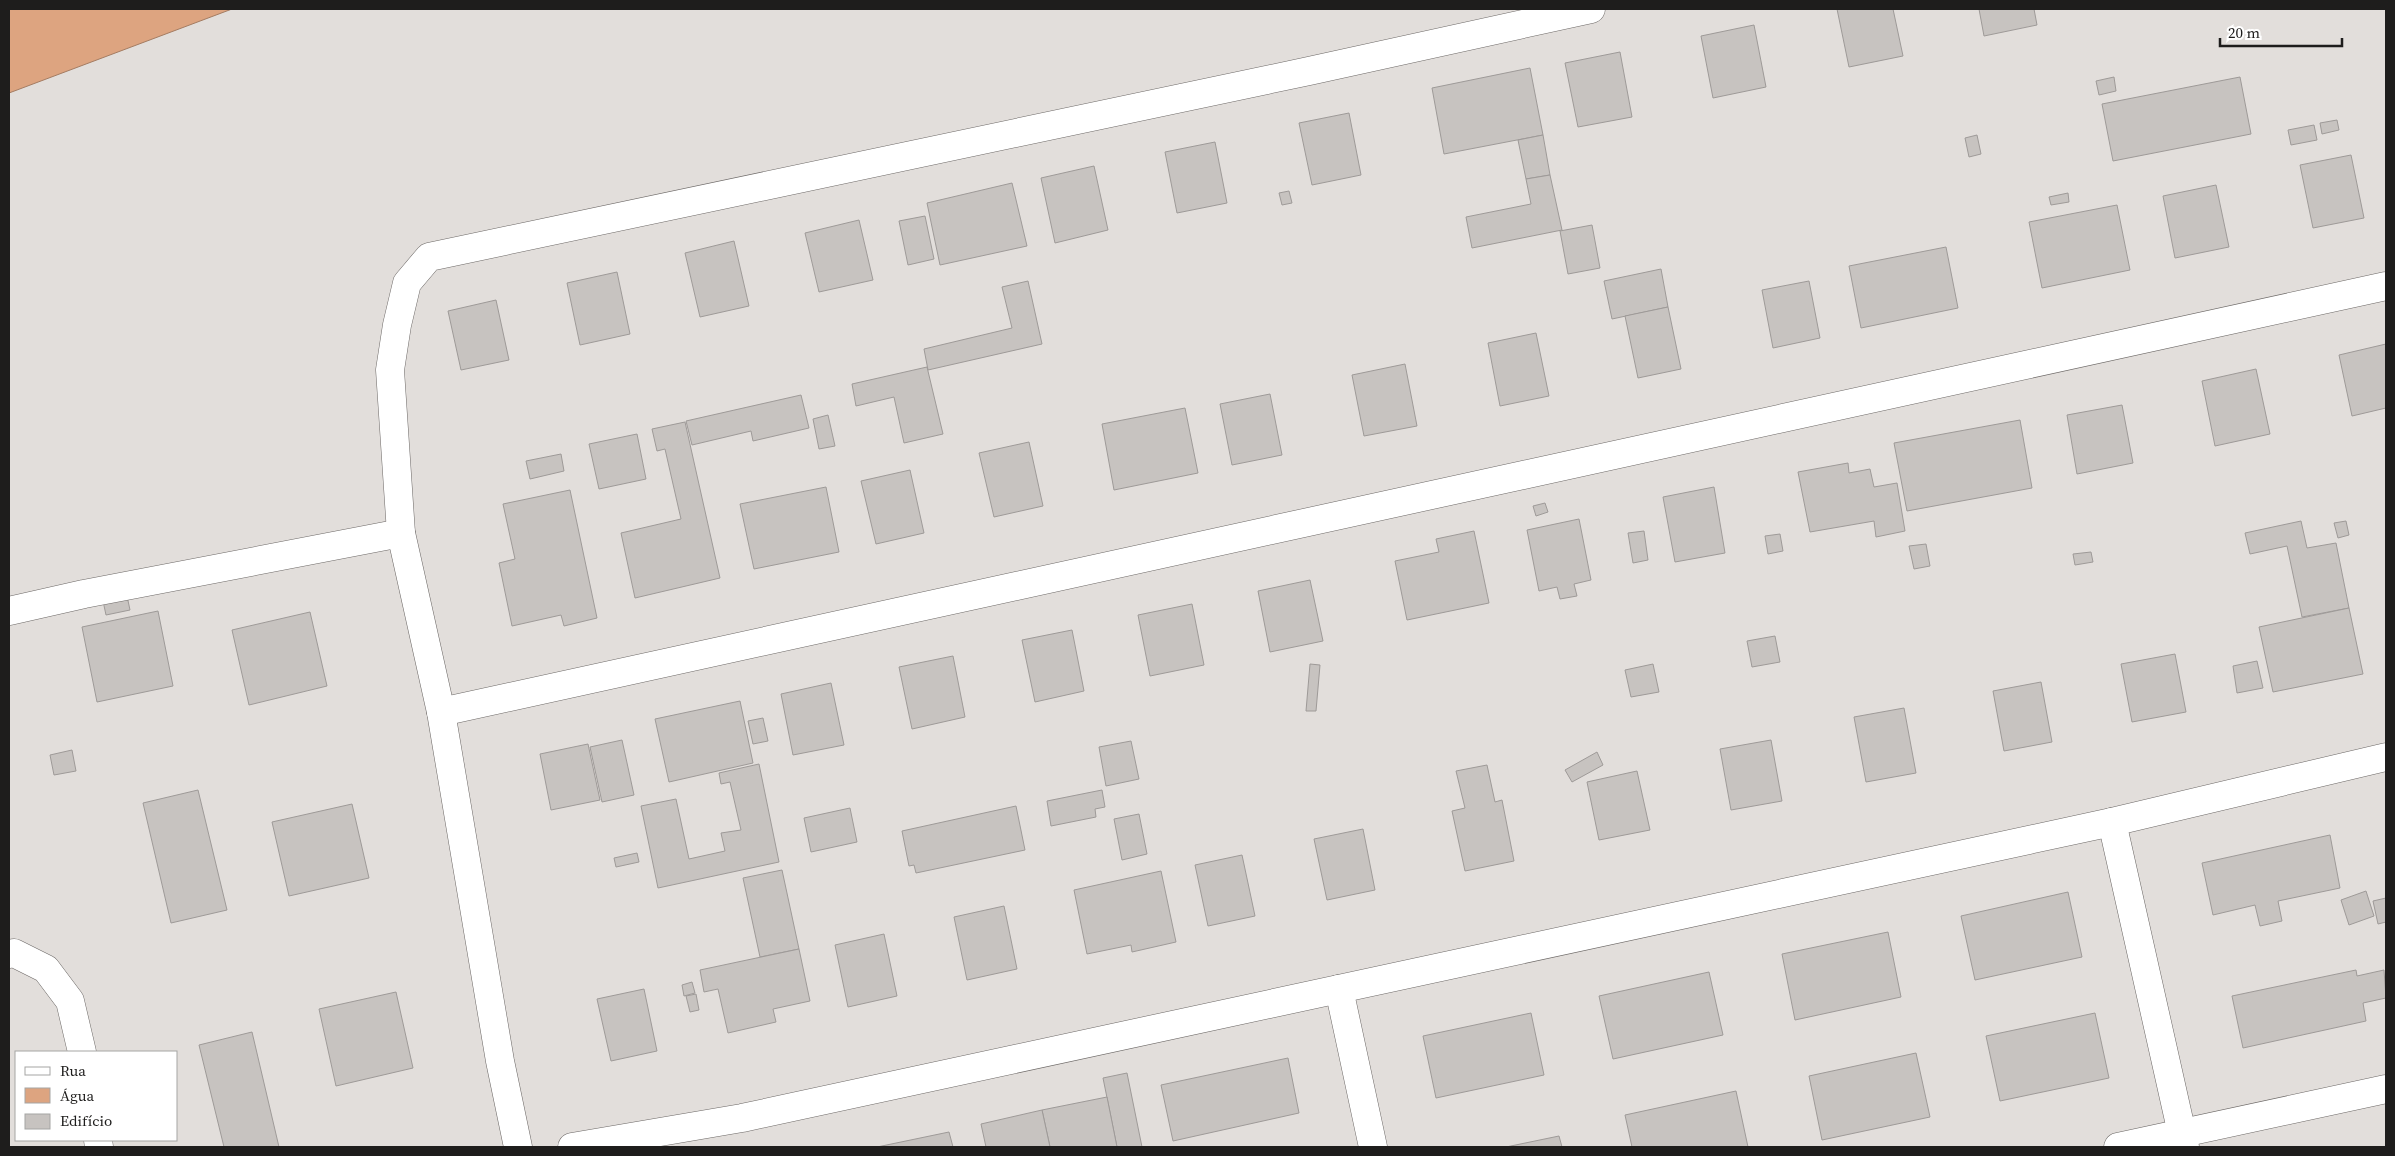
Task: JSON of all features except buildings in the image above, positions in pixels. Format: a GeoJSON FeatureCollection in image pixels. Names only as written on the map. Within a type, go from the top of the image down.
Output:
{"type":"FeatureCollection","features":[{"type":"Feature","properties":{"kind":"street"},"geometry":{"type":"LineString","coordinates":[[518,1147],[500,1061],[441,712],[401,533],[390,370],[397,325],[407,283],[429,257],[1309,71],[1591,9]]}},
{"type":"Feature","properties":{"kind":"street"},"geometry":{"type":"LineString","coordinates":[[441,712],[2386,286]]}},
{"type":"Feature","properties":{"kind":"street"},"geometry":{"type":"LineString","coordinates":[[9,611],[401,533]]}},
{"type":"Feature","properties":{"kind":"street"},"geometry":{"type":"LineString","coordinates":[[572,1147],[742,1118],[2112,822],[2386,757]]}},
{"type":"Feature","properties":{"kind":"street"},"geometry":{"type":"LineString","coordinates":[[2112,822],[2183,1140]]}},
{"type":"Feature","properties":{"kind":"street"},"geometry":{"type":"LineString","coordinates":[[9,954],[14,954],[46,968],[70,1002],[82,1051]]}},
{"type":"Feature","properties":{"kind":"street"},"geometry":{"type":"LineString","coordinates":[[1339,989],[1373,1147]]}},
{"type":"Feature","properties":{"kind":"street"},"geometry":{"type":"LineString","coordinates":[[2118,1147],[2183,1140],[2386,1089]]}},
{"type":"Feature","properties":{"kind":"water"},"geometry":{"type":"Polygon","coordinates":[[[9,9],[232,9],[9,93],[9,9]]]}}]}
